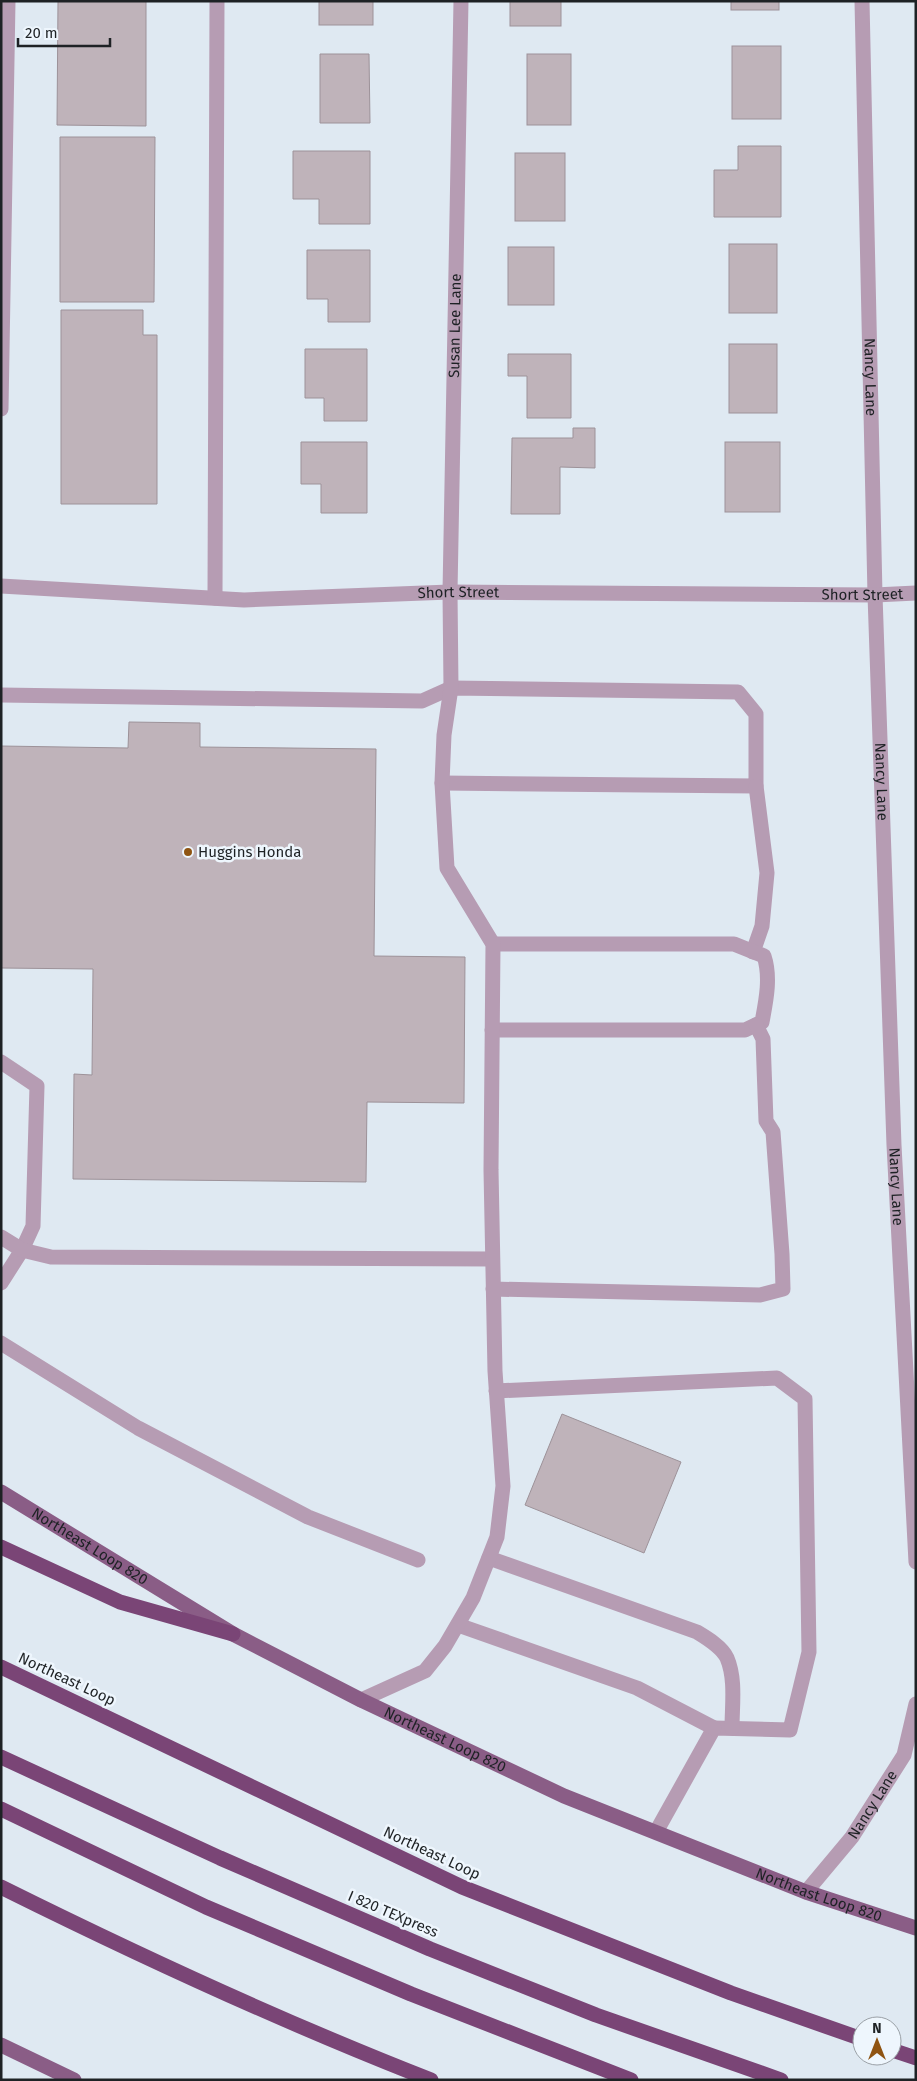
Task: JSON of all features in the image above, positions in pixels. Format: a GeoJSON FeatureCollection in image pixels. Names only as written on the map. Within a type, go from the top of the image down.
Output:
{"type":"FeatureCollection","features":[{"type":"Feature","properties":{"kind":"highway"},"geometry":{"type":"LineString","coordinates":[[1,1547],[120,1602],[232,1634]]}},
{"type":"Feature","properties":{"kind":"highway","name":"Northeast Loop"},"geometry":{"type":"LineString","coordinates":[[1,1667],[462,1887],[731,1993],[852,2035]]}},
{"type":"Feature","properties":{"kind":"highway","name":"I 820 TEXpress"},"geometry":{"type":"LineString","coordinates":[[1,1757],[220,1858],[430,1949],[596,2015],[781,2080]]}},
{"type":"Feature","properties":{"kind":"highway"},"geometry":{"type":"LineString","coordinates":[[1,1809],[206,1907],[411,1994],[631,2080]]}},
{"type":"Feature","properties":{"kind":"highway"},"geometry":{"type":"LineString","coordinates":[[1,1887],[125,1948],[383,2061],[431,2080]]}},
{"type":"Feature","properties":{"kind":"highway"},"geometry":{"type":"LineString","coordinates":[[902,2053],[916,2058]]}},
{"type":"Feature","properties":{"kind":"main road","name":"Northeast Loop 820"},"geometry":{"type":"LineString","coordinates":[[1,1492],[232,1634],[361,1700],[564,1796],[806,1892],[916,1928]]}},
{"type":"Feature","properties":{"kind":"main road"},"geometry":{"type":"LineString","coordinates":[[1,2045],[74,2080]]}},
{"type":"Feature","properties":{"kind":"street"},"geometry":{"type":"LineString","coordinates":[[1,410],[8,1]]}},
{"type":"Feature","properties":{"kind":"street"},"geometry":{"type":"LineString","coordinates":[[215,598],[217,1]]}},
{"type":"Feature","properties":{"kind":"street","name":"Susan Lee Lane"},"geometry":{"type":"LineString","coordinates":[[461,1],[450,592],[451,688],[444,735],[442,783],[447,868],[493,944]]}},
{"type":"Feature","properties":{"kind":"street","name":"Nancy Lane"},"geometry":{"type":"LineString","coordinates":[[862,1],[875,595],[894,1145],[916,1562]]}},
{"type":"Feature","properties":{"kind":"street","name":"Short Street"},"geometry":{"type":"LineString","coordinates":[[1,586],[244,600],[450,592],[875,595],[916,593]]}},
{"type":"Feature","properties":{"kind":"street"},"geometry":{"type":"LineString","coordinates":[[1,695],[422,701],[451,688],[738,692],[756,714],[756,786],[768,873],[762,926],[753,952]]}},
{"type":"Feature","properties":{"kind":"street"},"geometry":{"type":"LineString","coordinates":[[442,783],[756,786]]}},
{"type":"Feature","properties":{"kind":"street"},"geometry":{"type":"LineString","coordinates":[[361,1700],[426,1671],[446,1646],[473,1598],[497,1537],[503,1486],[496,1391],[492,1259],[491,1170],[492,1030],[493,944],[734,944],[764,956],[768,966],[766,1000],[762,1022],[745,1030],[492,1030]]}},
{"type":"Feature","properties":{"kind":"street"},"geometry":{"type":"LineString","coordinates":[[493,1289],[760,1295],[783,1289],[773,1132],[766,1121],[763,1039],[756,1025]]}},
{"type":"Feature","properties":{"kind":"street"},"geometry":{"type":"LineString","coordinates":[[1,1062],[37,1086],[33,1226],[22,1250],[1,1283]]}},
{"type":"Feature","properties":{"kind":"street"},"geometry":{"type":"LineString","coordinates":[[1,1237],[22,1250],[51,1257],[492,1259]]}},
{"type":"Feature","properties":{"kind":"street"},"geometry":{"type":"LineString","coordinates":[[1,1344],[138,1428],[308,1517],[418,1560]]}},
{"type":"Feature","properties":{"kind":"street"},"geometry":{"type":"LineString","coordinates":[[458,1625],[637,1688],[714,1728],[790,1730],[809,1652],[805,1399],[777,1378],[496,1391]]}},
{"type":"Feature","properties":{"kind":"street"},"geometry":{"type":"LineString","coordinates":[[489,1558],[697,1632],[709,1640],[726,1656],[732,1679],[732,1728]]}},
{"type":"Feature","properties":{"kind":"street","name":"Nancy Lane"},"geometry":{"type":"LineString","coordinates":[[806,1892],[852,1837],[904,1755],[916,1704]]}},
{"type":"Feature","properties":{"kind":"street"},"geometry":{"type":"LineString","coordinates":[[656,1832],[714,1728]]}},
{"type":"Feature","properties":{"kind":"building"},"geometry":{"type":"Polygon","coordinates":[[[58,1],[146,1],[146,126],[57,125],[58,1]]]}},
{"type":"Feature","properties":{"kind":"building"},"geometry":{"type":"Polygon","coordinates":[[[319,1],[373,1],[373,25],[319,25],[319,1]]]}},
{"type":"Feature","properties":{"kind":"building"},"geometry":{"type":"Polygon","coordinates":[[[510,1],[561,1],[561,26],[510,26],[510,1]]]}},
{"type":"Feature","properties":{"kind":"building"},"geometry":{"type":"Polygon","coordinates":[[[731,1],[779,1],[779,10],[731,10],[731,1]]]}},
{"type":"Feature","properties":{"kind":"building"},"geometry":{"type":"Polygon","coordinates":[[[732,46],[781,46],[781,119],[732,119],[732,46]]]}},
{"type":"Feature","properties":{"kind":"building"},"geometry":{"type":"Polygon","coordinates":[[[320,54],[369,54],[370,123],[320,123],[320,54]]]}},
{"type":"Feature","properties":{"kind":"building"},"geometry":{"type":"Polygon","coordinates":[[[527,54],[571,54],[571,125],[527,125],[527,54]]]}},
{"type":"Feature","properties":{"kind":"building"},"geometry":{"type":"Polygon","coordinates":[[[60,137],[155,137],[154,302],[60,302],[60,137]]]}},
{"type":"Feature","properties":{"kind":"building"},"geometry":{"type":"Polygon","coordinates":[[[738,146],[781,146],[781,217],[714,217],[714,170],[738,170],[738,146]]]}},
{"type":"Feature","properties":{"kind":"building"},"geometry":{"type":"Polygon","coordinates":[[[293,151],[370,151],[370,224],[319,224],[319,199],[293,199],[293,151]]]}},
{"type":"Feature","properties":{"kind":"building"},"geometry":{"type":"Polygon","coordinates":[[[515,153],[565,153],[565,221],[515,221],[515,153]]]}},
{"type":"Feature","properties":{"kind":"building"},"geometry":{"type":"Polygon","coordinates":[[[729,244],[777,244],[777,313],[729,313],[729,244]]]}},
{"type":"Feature","properties":{"kind":"building"},"geometry":{"type":"Polygon","coordinates":[[[508,247],[554,247],[554,305],[508,305],[508,247]]]}},
{"type":"Feature","properties":{"kind":"building"},"geometry":{"type":"Polygon","coordinates":[[[307,250],[370,250],[370,322],[328,322],[328,299],[307,299],[307,250]]]}},
{"type":"Feature","properties":{"kind":"building"},"geometry":{"type":"Polygon","coordinates":[[[61,310],[143,310],[143,335],[157,335],[157,504],[61,504],[61,310]]]}},
{"type":"Feature","properties":{"kind":"building"},"geometry":{"type":"Polygon","coordinates":[[[729,344],[777,344],[777,413],[729,413],[729,344]]]}},
{"type":"Feature","properties":{"kind":"building"},"geometry":{"type":"Polygon","coordinates":[[[305,349],[367,349],[367,421],[324,421],[324,398],[305,398],[305,349]]]}},
{"type":"Feature","properties":{"kind":"building"},"geometry":{"type":"Polygon","coordinates":[[[508,354],[571,354],[571,418],[527,418],[527,376],[508,376],[508,354]]]}},
{"type":"Feature","properties":{"kind":"building"},"geometry":{"type":"Polygon","coordinates":[[[573,428],[595,428],[595,468],[560,467],[560,514],[511,514],[512,438],[573,438],[573,428]]]}},
{"type":"Feature","properties":{"kind":"building"},"geometry":{"type":"Polygon","coordinates":[[[301,442],[367,442],[367,513],[321,513],[321,484],[301,484],[301,442]]]}},
{"type":"Feature","properties":{"kind":"building"},"geometry":{"type":"Polygon","coordinates":[[[725,442],[780,442],[780,512],[725,512],[725,442]]]}},
{"type":"Feature","properties":{"kind":"building","name":"Huggins Honda"},"geometry":{"type":"Polygon","coordinates":[[[129,722],[200,723],[200,747],[376,749],[374,956],[465,957],[464,1103],[367,1102],[366,1182],[73,1179],[74,1074],[92,1075],[93,969],[1,968],[1,746],[128,748],[129,722]]]}},
{"type":"Feature","properties":{"kind":"building"},"geometry":{"type":"Polygon","coordinates":[[[562,1414],[681,1462],[644,1553],[525,1505],[562,1414]]]}},
{"type":"Feature","properties":{"kind":"place","name":"Huggins Honda"},"geometry":{"type":"Point","coordinates":[188,852]}}]}
